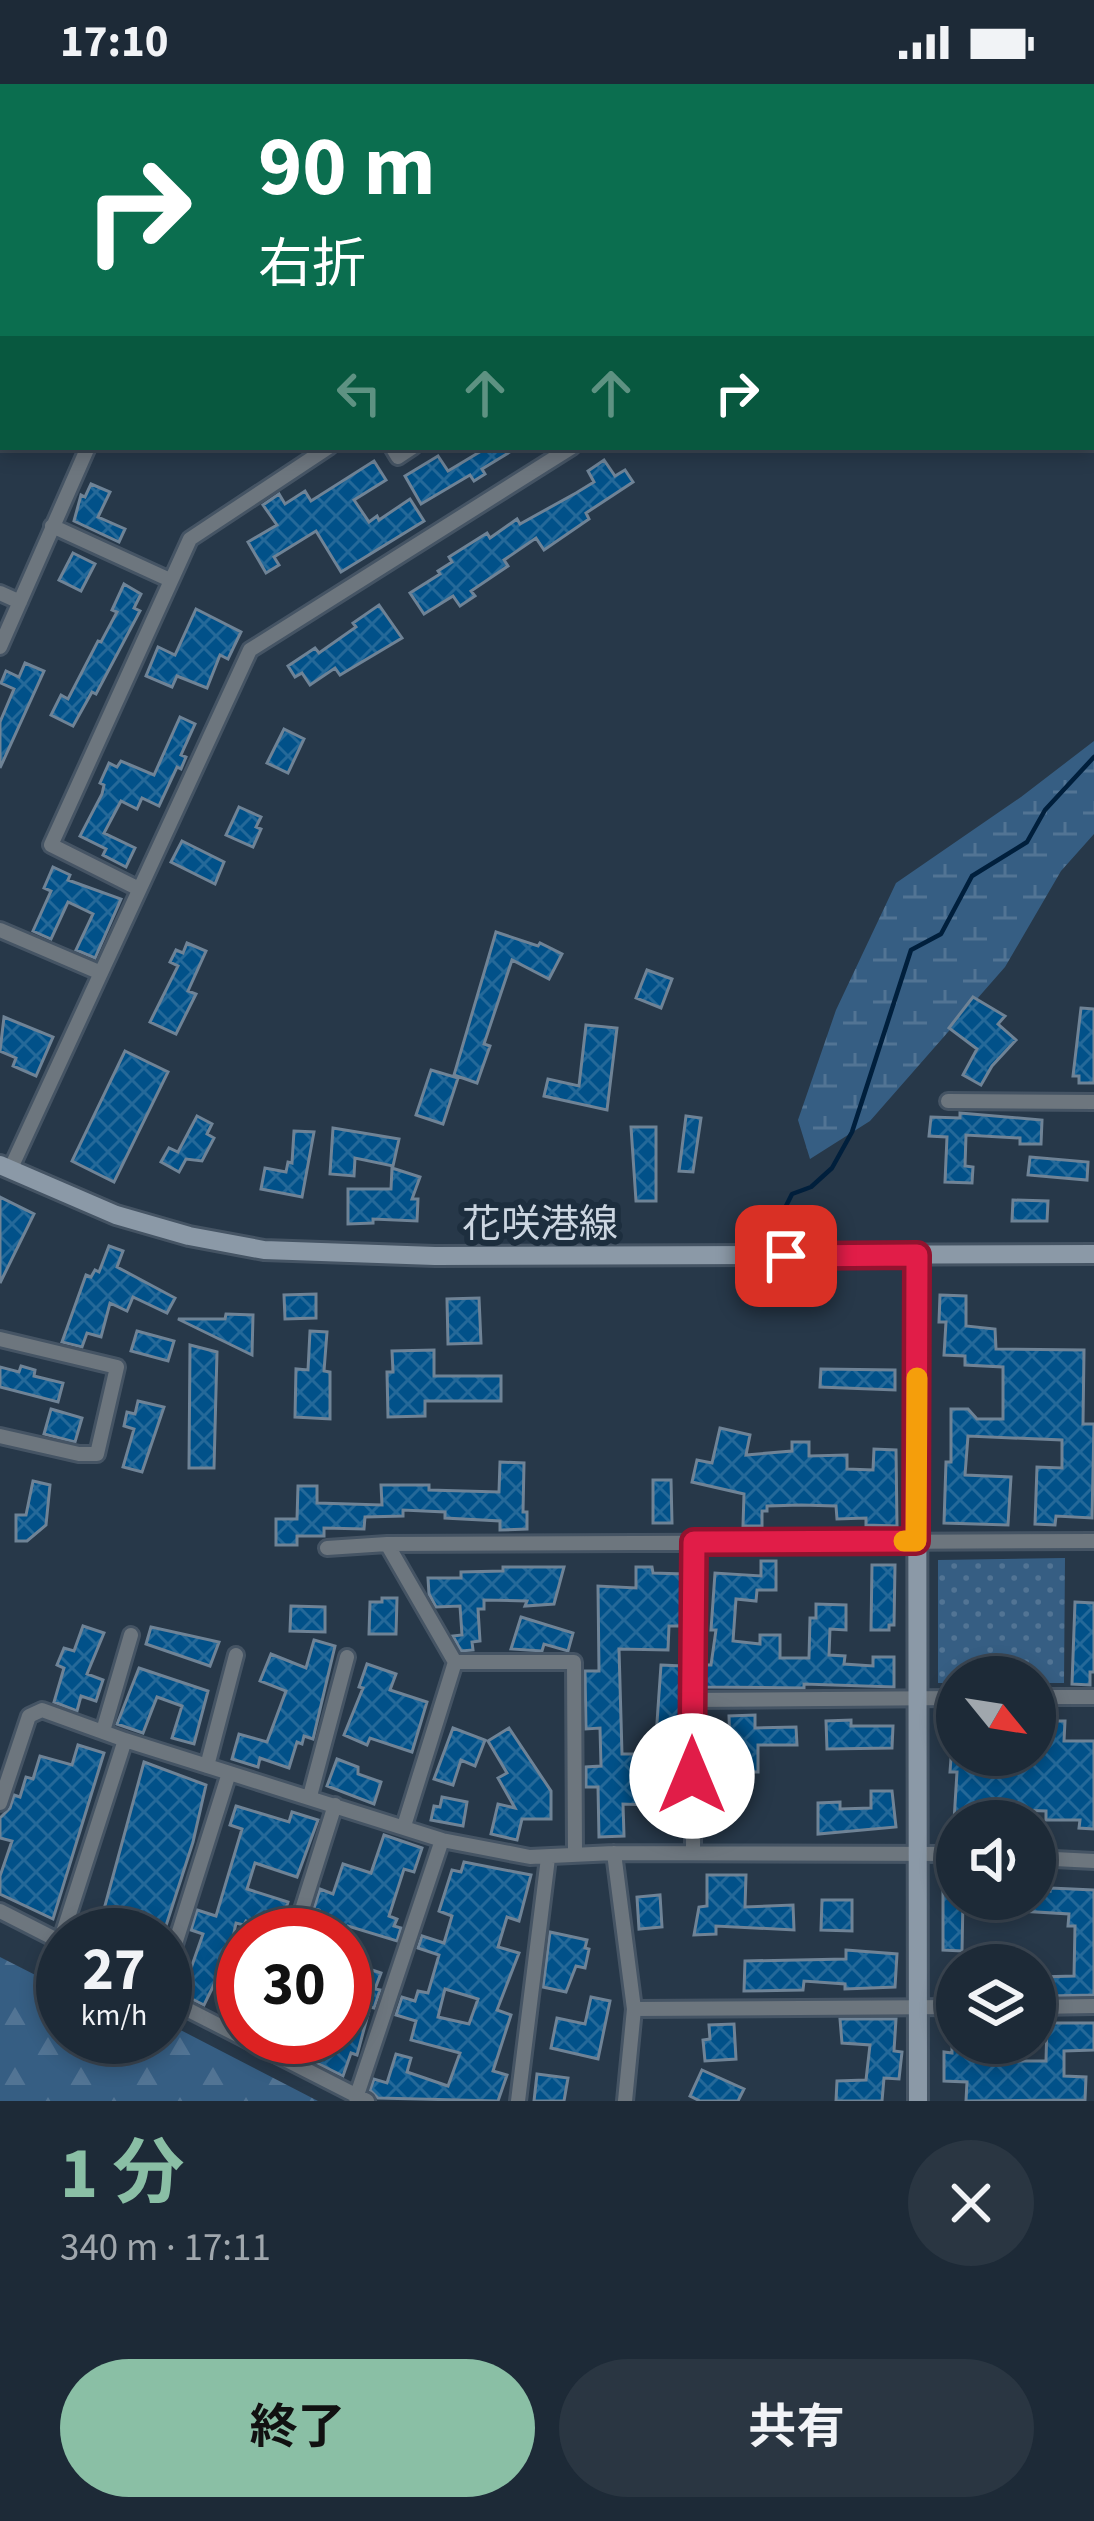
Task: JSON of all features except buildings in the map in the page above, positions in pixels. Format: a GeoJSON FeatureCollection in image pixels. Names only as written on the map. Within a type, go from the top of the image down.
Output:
{"type":"FeatureCollection","features":[{"type":"Feature","properties":{"kind":"main road","name":"花咲港線"},"geometry":{"type":"LineString","coordinates":[[5,1167],[116,1215],[189,1236],[264,1250],[435,1256],[1094,1254]]}},
{"type":"Feature","properties":{"kind":"main road"},"geometry":{"type":"LineString","coordinates":[[917,1255],[918,2101]]}},
{"type":"Feature","properties":{"kind":"street"},"geometry":{"type":"LineString","coordinates":[[0,646],[87,450]]}},
{"type":"Feature","properties":{"kind":"street"},"geometry":{"type":"LineString","coordinates":[[139,889],[51,845],[190,538],[324,450]]}},
{"type":"Feature","properties":{"kind":"street"},"geometry":{"type":"LineString","coordinates":[[5,1167],[101,973],[250,650],[567,450]]}},
{"type":"Feature","properties":{"kind":"street"},"geometry":{"type":"LineString","coordinates":[[52,526],[170,580]]}},
{"type":"Feature","properties":{"kind":"street"},"geometry":{"type":"LineString","coordinates":[[0,593],[20,602]]}},
{"type":"Feature","properties":{"kind":"street"},"geometry":{"type":"LineString","coordinates":[[0,930],[101,973]]}},
{"type":"Feature","properties":{"kind":"street"},"geometry":{"type":"LineString","coordinates":[[948,1101],[1094,1102]]}},
{"type":"Feature","properties":{"kind":"street"},"geometry":{"type":"LineString","coordinates":[[0,1339],[117,1367],[97,1454],[0,1436]]}},
{"type":"Feature","properties":{"kind":"street"},"geometry":{"type":"LineString","coordinates":[[327,1548],[1094,1541]]}},
{"type":"Feature","properties":{"kind":"street"},"geometry":{"type":"LineString","coordinates":[[693,1852],[694,1542]]}},
{"type":"Feature","properties":{"kind":"street"},"geometry":{"type":"LineString","coordinates":[[387,1544],[455,1662],[404,1826]]}},
{"type":"Feature","properties":{"kind":"street"},"geometry":{"type":"LineString","coordinates":[[103,1731],[131,1635]]}},
{"type":"Feature","properties":{"kind":"street"},"geometry":{"type":"LineString","coordinates":[[207,1766],[236,1654]]}},
{"type":"Feature","properties":{"kind":"street"},"geometry":{"type":"LineString","coordinates":[[310,1796],[347,1657]]}},
{"type":"Feature","properties":{"kind":"street"},"geometry":{"type":"LineString","coordinates":[[455,1662],[574,1662],[575,1853]]}},
{"type":"Feature","properties":{"kind":"street"},"geometry":{"type":"LineString","coordinates":[[1056,1697],[1094,1697]]}},
{"type":"Feature","properties":{"kind":"street"},"geometry":{"type":"LineString","coordinates":[[692,1700],[936,1698]]}},
{"type":"Feature","properties":{"kind":"street"},"geometry":{"type":"LineString","coordinates":[[0,1803],[28,1716],[42,1710],[442,1840],[548,1858],[614,1852],[936,1853]]}},
{"type":"Feature","properties":{"kind":"street"},"geometry":{"type":"LineString","coordinates":[[73,1908],[125,1740]]}},
{"type":"Feature","properties":{"kind":"street"},"geometry":{"type":"LineString","coordinates":[[186,1908],[229,1773]]}},
{"type":"Feature","properties":{"kind":"street"},"geometry":{"type":"LineString","coordinates":[[303,1908],[335,1805]]}},
{"type":"Feature","properties":{"kind":"street"},"geometry":{"type":"LineString","coordinates":[[299,2064],[362,2100],[442,1840]]}},
{"type":"Feature","properties":{"kind":"street"},"geometry":{"type":"LineString","coordinates":[[614,1852],[634,2009],[625,2101]]}},
{"type":"Feature","properties":{"kind":"street"},"geometry":{"type":"LineString","coordinates":[[518,2101],[548,1858]]}},
{"type":"Feature","properties":{"kind":"street"},"geometry":{"type":"LineString","coordinates":[[1056,1859],[1094,1861]]}},
{"type":"Feature","properties":{"kind":"street"},"geometry":{"type":"LineString","coordinates":[[0,1911],[36,1930]]}},
{"type":"Feature","properties":{"kind":"street"},"geometry":{"type":"LineString","coordinates":[[1056,2007],[1094,2006]]}},
{"type":"Feature","properties":{"kind":"street"},"geometry":{"type":"LineString","coordinates":[[634,2009],[936,2007]]}},
{"type":"Feature","properties":{"kind":"green space"},"geometry":{"type":"Polygon","coordinates":[[[1094,741],[1094,834],[1061,871],[1005,967],[870,1121],[810,1159],[798,1120],[836,1010],[896,883],[1094,741]]]}},
{"type":"Feature","properties":{"kind":"green space"},"geometry":{"type":"Polygon","coordinates":[[[1065,1558],[1064,1683],[1056,1683],[1056,1656],[938,1656],[938,1560],[1065,1558]]]}},
{"type":"Feature","properties":{"kind":"green space"},"geometry":{"type":"Polygon","coordinates":[[[0,1957],[36,1975],[36,2064],[192,2064],[192,2036],[216,2048],[216,2064],[246,2064],[318,2101],[0,2101],[0,1957]]]}},
{"type":"Feature","properties":{"kind":"waterway"},"geometry":{"type":"LineString","coordinates":[[781,1216],[792,1194],[811,1187],[832,1168],[852,1132],[911,950],[941,934],[972,876],[1027,842],[1045,810],[1094,757]]}},
{"type":"Feature","properties":{"kind":"slow traffic"},"geometry":{"type":"LineString","coordinates":[[904,1541],[916,1541],[917,1378]]}},
{"type":"Feature","properties":{"kind":"route"},"geometry":{"type":"LineString","coordinates":[[692,1776],[694,1542],[916,1541],[917,1255],[786,1256]]}}]}
